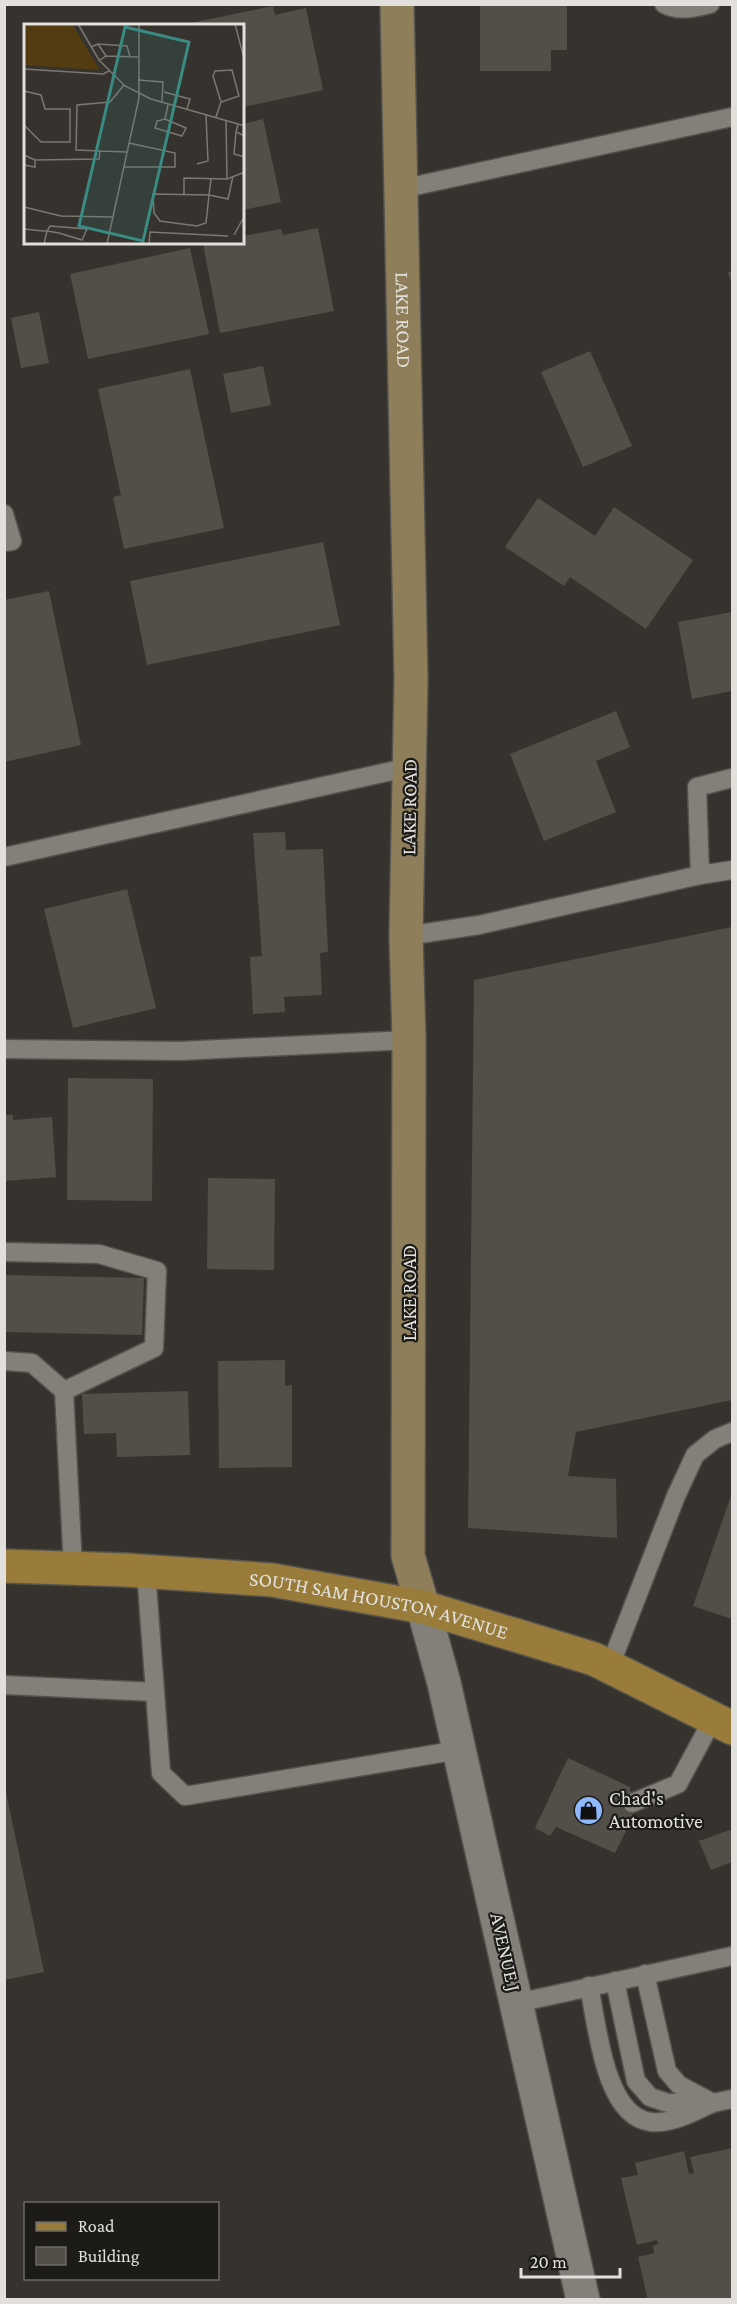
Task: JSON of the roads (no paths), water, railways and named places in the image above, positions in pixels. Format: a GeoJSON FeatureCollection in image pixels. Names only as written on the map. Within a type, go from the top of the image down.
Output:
{"type":"FeatureCollection","features":[{"type":"Feature","properties":{"kind":"main road","name":"SOUTH SAM HOUSTON AVENUE"},"geometry":{"type":"LineString","coordinates":[[4,1566],[146,1571],[272,1580],[423,1607],[594,1659],[723,1722]]}},
{"type":"Feature","properties":{"kind":"street","name":"LAKE ROAD"},"geometry":{"type":"LineString","coordinates":[[397,4],[410,767],[406,936],[409,1040],[408,1556],[423,1607]]}},
{"type":"Feature","properties":{"kind":"street","name":"AVENUE J"},"geometry":{"type":"LineString","coordinates":[[423,1607],[459,1750],[583,2300]]}},
{"type":"Feature","properties":{"kind":"lane"},"geometry":{"type":"LineString","coordinates":[[664,4],[681,8],[710,4]]}},
{"type":"Feature","properties":{"kind":"lane"},"geometry":{"type":"LineString","coordinates":[[400,189],[732,117]]}},
{"type":"Feature","properties":{"kind":"lane"},"geometry":{"type":"LineString","coordinates":[[4,514],[12,541],[4,542]]}},
{"type":"Feature","properties":{"kind":"lane"},"geometry":{"type":"LineString","coordinates":[[4,857],[410,767]]}},
{"type":"Feature","properties":{"kind":"lane"},"geometry":{"type":"LineString","coordinates":[[700,875],[697,787],[732,778]]}},
{"type":"Feature","properties":{"kind":"lane"},"geometry":{"type":"LineString","coordinates":[[406,936],[479,924],[732,870]]}},
{"type":"Feature","properties":{"kind":"lane"},"geometry":{"type":"LineString","coordinates":[[4,1049],[180,1051],[409,1040]]}},
{"type":"Feature","properties":{"kind":"lane"},"geometry":{"type":"LineString","coordinates":[[4,1252],[99,1254],[157,1271],[154,1348],[64,1391]]}},
{"type":"Feature","properties":{"kind":"lane"},"geometry":{"type":"LineString","coordinates":[[4,1361],[32,1363],[64,1391],[73,1568]]}},
{"type":"Feature","properties":{"kind":"lane"},"geometry":{"type":"LineString","coordinates":[[609,1666],[676,1496],[695,1455],[716,1439],[732,1432]]}},
{"type":"Feature","properties":{"kind":"lane"},"geometry":{"type":"LineString","coordinates":[[146,1571],[161,1773],[185,1796],[459,1750]]}},
{"type":"Feature","properties":{"kind":"lane"},"geometry":{"type":"LineString","coordinates":[[4,1685],[155,1692]]}},
{"type":"Feature","properties":{"kind":"lane"},"geometry":{"type":"LineString","coordinates":[[632,1803],[678,1784],[723,1722]]}},
{"type":"Feature","properties":{"kind":"lane"},"geometry":{"type":"LineString","coordinates":[[517,2003],[732,1956]]}},
{"type":"Feature","properties":{"kind":"lane"},"geometry":{"type":"LineString","coordinates":[[645,1974],[667,2071],[679,2085],[713,2103]]}},
{"type":"Feature","properties":{"kind":"lane"},"geometry":{"type":"LineString","coordinates":[[615,1981],[636,2080],[650,2097],[668,2103],[713,2103]]}},
{"type":"Feature","properties":{"kind":"lane"},"geometry":{"type":"LineString","coordinates":[[589,1986],[610,2082],[618,2099],[631,2114],[651,2122],[675,2119],[713,2103],[732,2099]]}},
{"type":"Feature","properties":{"kind":"place","name":"Chad's Automotive"},"geometry":{"type":"Point","coordinates":[588,1810]}}]}
